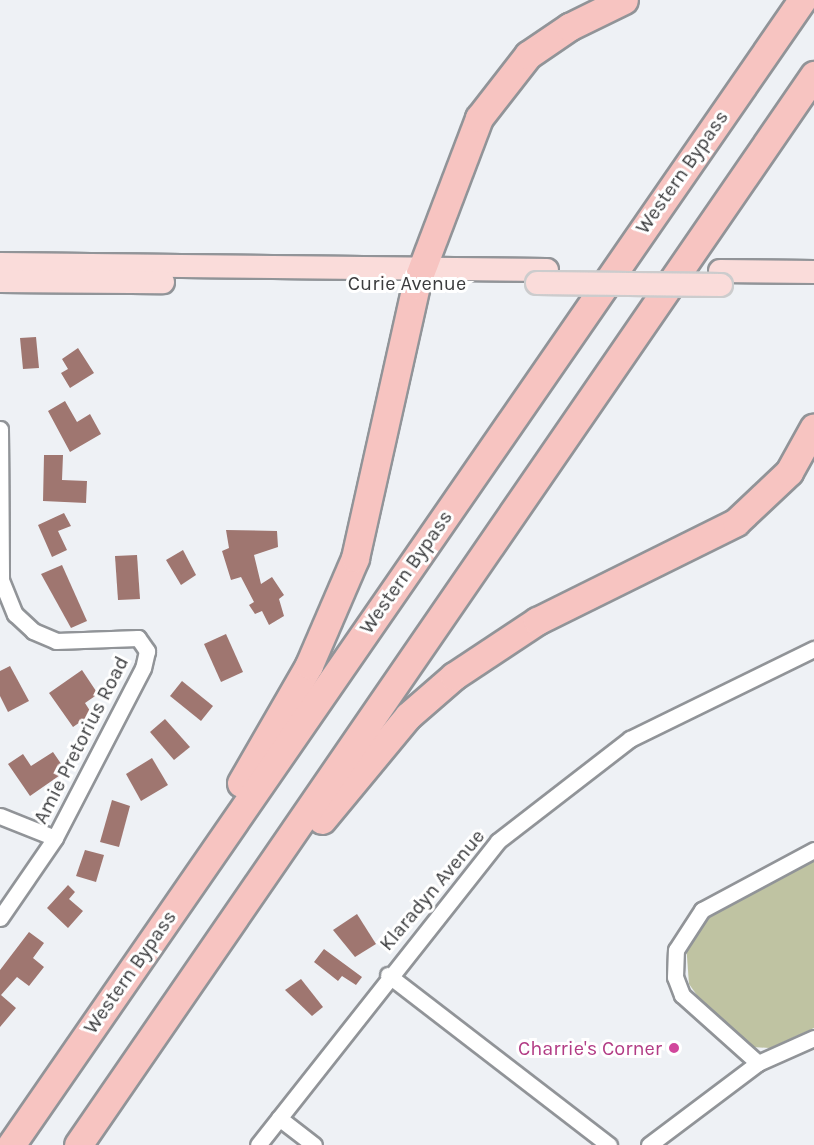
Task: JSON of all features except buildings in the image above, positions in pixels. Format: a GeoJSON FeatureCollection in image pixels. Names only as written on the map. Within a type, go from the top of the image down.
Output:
{"type":"FeatureCollection","features":[{"type":"Feature","properties":{"kind":"highway"},"geometry":{"type":"LineString","coordinates":[[174,909],[334,614],[373,499],[419,277],[468,142],[495,94],[547,41],[624,0]]}},
{"type":"Feature","properties":{"kind":"highway","name":"Western Bypass"},"geometry":{"type":"LineString","coordinates":[[12,1145],[802,0]]}},
{"type":"Feature","properties":{"kind":"highway"},"geometry":{"type":"LineString","coordinates":[[78,1145],[814,75]]}},
{"type":"Feature","properties":{"kind":"highway"},"geometry":{"type":"LineString","coordinates":[[188,987],[408,716],[496,645],[736,522],[789,472],[814,427]]}},
{"type":"Feature","properties":{"kind":"main road","name":"Curie Avenue"},"geometry":{"type":"LineString","coordinates":[[0,264],[419,277]]}},
{"type":"Feature","properties":{"kind":"main road","name":"Curie Avenue"},"geometry":{"type":"LineString","coordinates":[[720,278],[814,272]]}},
{"type":"Feature","properties":{"kind":"main road","name":"Curie Avenue"},"geometry":{"type":"LineString","coordinates":[[0,281],[542,277],[720,278],[814,285]]}},
{"type":"Feature","properties":{"kind":"street","name":"Amie Pretorius Road"},"geometry":{"type":"LineString","coordinates":[[0,429],[2,580],[15,614],[33,631],[56,641],[138,638],[147,651],[55,838],[0,918]]}},
{"type":"Feature","properties":{"kind":"street","name":"Klaradyn Avenue"},"geometry":{"type":"LineString","coordinates":[[258,1145],[474,865],[572,780],[630,739],[698,702],[814,649]]}},
{"type":"Feature","properties":{"kind":"street"},"geometry":{"type":"LineString","coordinates":[[0,816],[55,838]]}},
{"type":"Feature","properties":{"kind":"street"},"geometry":{"type":"LineString","coordinates":[[758,1063],[682,995],[675,977],[676,950],[702,910],[814,850]]}},
{"type":"Feature","properties":{"kind":"street"},"geometry":{"type":"LineString","coordinates":[[388,975],[609,1145]]}},
{"type":"Feature","properties":{"kind":"street"},"geometry":{"type":"LineString","coordinates":[[649,1145],[758,1063],[814,1038]]}},
{"type":"Feature","properties":{"kind":"street"},"geometry":{"type":"LineString","coordinates":[[279,1118],[314,1145]]}},
{"type":"Feature","properties":{"kind":"green space"},"geometry":{"type":"Polygon","coordinates":[[[814,858],[814,1028],[770,1048],[752,1047],[706,1008],[689,984],[686,943],[716,908],[814,858]]]}},
{"type":"Feature","properties":{"kind":"place","name":"Charrie's Corner"},"geometry":{"type":"Point","coordinates":[674,1048]}}]}
